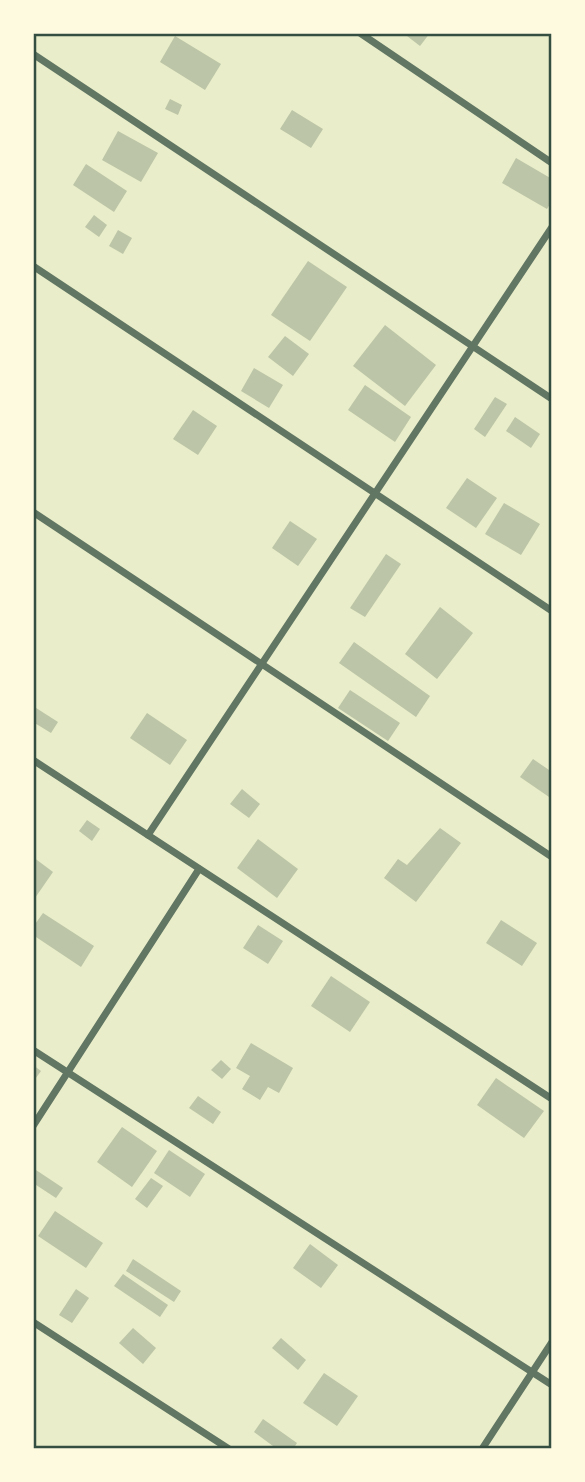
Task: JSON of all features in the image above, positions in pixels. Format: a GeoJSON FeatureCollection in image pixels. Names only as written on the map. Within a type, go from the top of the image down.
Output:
{"type":"FeatureCollection","features":[{"type":"Feature","properties":{"kind":"street"},"geometry":{"type":"LineString","coordinates":[[360,33],[552,163]]}},
{"type":"Feature","properties":{"kind":"street"},"geometry":{"type":"LineString","coordinates":[[33,54],[552,399]]}},
{"type":"Feature","properties":{"kind":"street"},"geometry":{"type":"LineString","coordinates":[[148,835],[552,227]]}},
{"type":"Feature","properties":{"kind":"street"},"geometry":{"type":"LineString","coordinates":[[33,266],[552,611]]}},
{"type":"Feature","properties":{"kind":"street"},"geometry":{"type":"LineString","coordinates":[[33,512],[552,857]]}},
{"type":"Feature","properties":{"kind":"street"},"geometry":{"type":"LineString","coordinates":[[33,760],[552,1099]]}},
{"type":"Feature","properties":{"kind":"street"},"geometry":{"type":"LineString","coordinates":[[33,1126],[199,869]]}},
{"type":"Feature","properties":{"kind":"street"},"geometry":{"type":"LineString","coordinates":[[33,1050],[552,1385]]}},
{"type":"Feature","properties":{"kind":"street"},"geometry":{"type":"LineString","coordinates":[[33,1322],[229,1449]]}},
{"type":"Feature","properties":{"kind":"street"},"geometry":{"type":"LineString","coordinates":[[482,1449],[552,1342]]}},
{"type":"Feature","properties":{"kind":"building"},"geometry":{"type":"Polygon","coordinates":[[[409,33],[430,33],[420,46],[407,36],[409,33]]]}},
{"type":"Feature","properties":{"kind":"building"},"geometry":{"type":"Polygon","coordinates":[[[175,36],[221,64],[205,90],[160,62],[175,36]]]}},
{"type":"Feature","properties":{"kind":"building"},"geometry":{"type":"Polygon","coordinates":[[[170,99],[182,105],[178,115],[165,109],[170,99]]]}},
{"type":"Feature","properties":{"kind":"building"},"geometry":{"type":"Polygon","coordinates":[[[292,110],[323,129],[311,148],[280,129],[292,110]]]}},
{"type":"Feature","properties":{"kind":"building"},"geometry":{"type":"Polygon","coordinates":[[[118,131],[158,153],[141,182],[102,160],[118,131]]]}},
{"type":"Feature","properties":{"kind":"building"},"geometry":{"type":"Polygon","coordinates":[[[516,158],[552,179],[552,201],[547,209],[502,183],[516,158]]]}},
{"type":"Feature","properties":{"kind":"building"},"geometry":{"type":"Polygon","coordinates":[[[86,164],[127,191],[114,212],[73,185],[86,164]]]}},
{"type":"Feature","properties":{"kind":"building"},"geometry":{"type":"Polygon","coordinates":[[[94,215],[107,225],[99,237],[85,227],[94,215]]]}},
{"type":"Feature","properties":{"kind":"building"},"geometry":{"type":"Polygon","coordinates":[[[118,230],[132,238],[123,254],[109,246],[118,230]]]}},
{"type":"Feature","properties":{"kind":"building"},"geometry":{"type":"Polygon","coordinates":[[[308,261],[347,287],[310,341],[271,315],[308,261]]]}},
{"type":"Feature","properties":{"kind":"building"},"geometry":{"type":"Polygon","coordinates":[[[385,325],[436,365],[405,406],[353,366],[385,325]]]}},
{"type":"Feature","properties":{"kind":"building"},"geometry":{"type":"Polygon","coordinates":[[[285,336],[309,354],[293,376],[268,357],[285,336]]]}},
{"type":"Feature","properties":{"kind":"building"},"geometry":{"type":"Polygon","coordinates":[[[254,368],[283,385],[269,408],[241,391],[254,368]]]}},
{"type":"Feature","properties":{"kind":"building"},"geometry":{"type":"Polygon","coordinates":[[[365,385],[411,417],[395,442],[348,410],[365,385]]]}},
{"type":"Feature","properties":{"kind":"building"},"geometry":{"type":"Polygon","coordinates":[[[495,397],[507,404],[485,437],[474,429],[495,397]]]}},
{"type":"Feature","properties":{"kind":"building"},"geometry":{"type":"Polygon","coordinates":[[[193,410],[217,426],[198,455],[173,439],[193,410]]]}},
{"type":"Feature","properties":{"kind":"building"},"geometry":{"type":"Polygon","coordinates":[[[515,417],[540,434],[531,448],[506,431],[515,417]]]}},
{"type":"Feature","properties":{"kind":"building"},"geometry":{"type":"Polygon","coordinates":[[[467,478],[497,498],[476,528],[446,508],[467,478]]]}},
{"type":"Feature","properties":{"kind":"building"},"geometry":{"type":"Polygon","coordinates":[[[504,503],[540,524],[521,555],[485,534],[504,503]]]}},
{"type":"Feature","properties":{"kind":"building"},"geometry":{"type":"Polygon","coordinates":[[[290,521],[317,539],[298,566],[272,548],[290,521]]]}},
{"type":"Feature","properties":{"kind":"building"},"geometry":{"type":"Polygon","coordinates":[[[386,554],[401,564],[365,617],[350,608],[386,554]]]}},
{"type":"Feature","properties":{"kind":"building"},"geometry":{"type":"Polygon","coordinates":[[[440,607],[473,633],[437,679],[405,654],[440,607]]]}},
{"type":"Feature","properties":{"kind":"building"},"geometry":{"type":"Polygon","coordinates":[[[354,642],[430,696],[416,717],[339,663],[354,642]]]}},
{"type":"Feature","properties":{"kind":"building"},"geometry":{"type":"Polygon","coordinates":[[[350,690],[400,723],[388,741],[338,708],[350,690]]]}},
{"type":"Feature","properties":{"kind":"building"},"geometry":{"type":"Polygon","coordinates":[[[33,706],[58,722],[51,733],[33,722],[33,706]]]}},
{"type":"Feature","properties":{"kind":"building"},"geometry":{"type":"Polygon","coordinates":[[[147,713],[187,740],[170,765],[130,738],[147,713]]]}},
{"type":"Feature","properties":{"kind":"building"},"geometry":{"type":"Polygon","coordinates":[[[533,759],[552,772],[552,799],[520,777],[533,759]]]}},
{"type":"Feature","properties":{"kind":"building"},"geometry":{"type":"Polygon","coordinates":[[[242,789],[260,804],[249,818],[230,804],[242,789]]]}},
{"type":"Feature","properties":{"kind":"building"},"geometry":{"type":"Polygon","coordinates":[[[87,820],[100,829],[92,841],[79,831],[87,820]]]}},
{"type":"Feature","properties":{"kind":"building"},"geometry":{"type":"Polygon","coordinates":[[[440,828],[461,843],[416,902],[384,878],[398,859],[407,865],[440,828]]]}},
{"type":"Feature","properties":{"kind":"building"},"geometry":{"type":"Polygon","coordinates":[[[258,839],[298,869],[277,898],[237,868],[258,839]]]}},
{"type":"Feature","properties":{"kind":"building"},"geometry":{"type":"Polygon","coordinates":[[[33,857],[53,872],[35,898],[33,897],[33,857]]]}},
{"type":"Feature","properties":{"kind":"building"},"geometry":{"type":"Polygon","coordinates":[[[43,913],[94,946],[81,967],[33,935],[33,927],[43,913]]]}},
{"type":"Feature","properties":{"kind":"building"},"geometry":{"type":"Polygon","coordinates":[[[501,920],[537,943],[522,966],[486,943],[501,920]]]}},
{"type":"Feature","properties":{"kind":"building"},"geometry":{"type":"Polygon","coordinates":[[[258,925],[283,941],[268,964],[243,948],[258,925]]]}},
{"type":"Feature","properties":{"kind":"building"},"geometry":{"type":"Polygon","coordinates":[[[331,976],[370,1002],[350,1032],[311,1006],[331,976]]]}},
{"type":"Feature","properties":{"kind":"building"},"geometry":{"type":"Polygon","coordinates":[[[251,1043],[293,1068],[279,1093],[268,1087],[260,1100],[242,1089],[250,1076],[236,1068],[251,1043]]]}},
{"type":"Feature","properties":{"kind":"building"},"geometry":{"type":"Polygon","coordinates":[[[221,1060],[231,1069],[222,1079],[211,1070],[221,1060]]]}},
{"type":"Feature","properties":{"kind":"building"},"geometry":{"type":"Polygon","coordinates":[[[33,1065],[41,1071],[33,1082],[33,1065]]]}},
{"type":"Feature","properties":{"kind":"building"},"geometry":{"type":"Polygon","coordinates":[[[496,1078],[544,1111],[524,1138],[477,1105],[496,1078]]]}},
{"type":"Feature","properties":{"kind":"building"},"geometry":{"type":"Polygon","coordinates":[[[198,1096],[221,1112],[213,1124],[189,1108],[198,1096]]]}},
{"type":"Feature","properties":{"kind":"building"},"geometry":{"type":"Polygon","coordinates":[[[122,1127],[157,1151],[132,1187],[97,1162],[122,1127]]]}},
{"type":"Feature","properties":{"kind":"building"},"geometry":{"type":"Polygon","coordinates":[[[169,1150],[205,1174],[190,1197],[154,1173],[169,1150]]]}},
{"type":"Feature","properties":{"kind":"building"},"geometry":{"type":"Polygon","coordinates":[[[33,1168],[63,1188],[56,1198],[33,1183],[33,1168]]]}},
{"type":"Feature","properties":{"kind":"building"},"geometry":{"type":"Polygon","coordinates":[[[151,1178],[163,1186],[147,1208],[135,1199],[151,1178]]]}},
{"type":"Feature","properties":{"kind":"building"},"geometry":{"type":"Polygon","coordinates":[[[55,1211],[103,1243],[86,1268],[38,1236],[55,1211]]]}},
{"type":"Feature","properties":{"kind":"building"},"geometry":{"type":"Polygon","coordinates":[[[310,1244],[338,1265],[321,1288],[293,1268],[310,1244]]]}},
{"type":"Feature","properties":{"kind":"building"},"geometry":{"type":"Polygon","coordinates":[[[133,1259],[181,1291],[174,1302],[126,1271],[133,1259]]]}},
{"type":"Feature","properties":{"kind":"building"},"geometry":{"type":"Polygon","coordinates":[[[123,1274],[168,1305],[160,1317],[114,1286],[123,1274]]]}},
{"type":"Feature","properties":{"kind":"building"},"geometry":{"type":"Polygon","coordinates":[[[76,1289],[89,1298],[72,1323],[59,1315],[76,1289]]]}},
{"type":"Feature","properties":{"kind":"building"},"geometry":{"type":"Polygon","coordinates":[[[133,1328],[156,1348],[143,1364],[119,1343],[133,1328]]]}},
{"type":"Feature","properties":{"kind":"building"},"geometry":{"type":"Polygon","coordinates":[[[281,1338],[306,1360],[298,1370],[272,1348],[281,1338]]]}},
{"type":"Feature","properties":{"kind":"building"},"geometry":{"type":"Polygon","coordinates":[[[324,1373],[358,1396],[337,1426],[303,1403],[324,1373]]]}},
{"type":"Feature","properties":{"kind":"building"},"geometry":{"type":"Polygon","coordinates":[[[263,1419],[297,1443],[293,1449],[277,1449],[254,1432],[263,1419]]]}}]}
